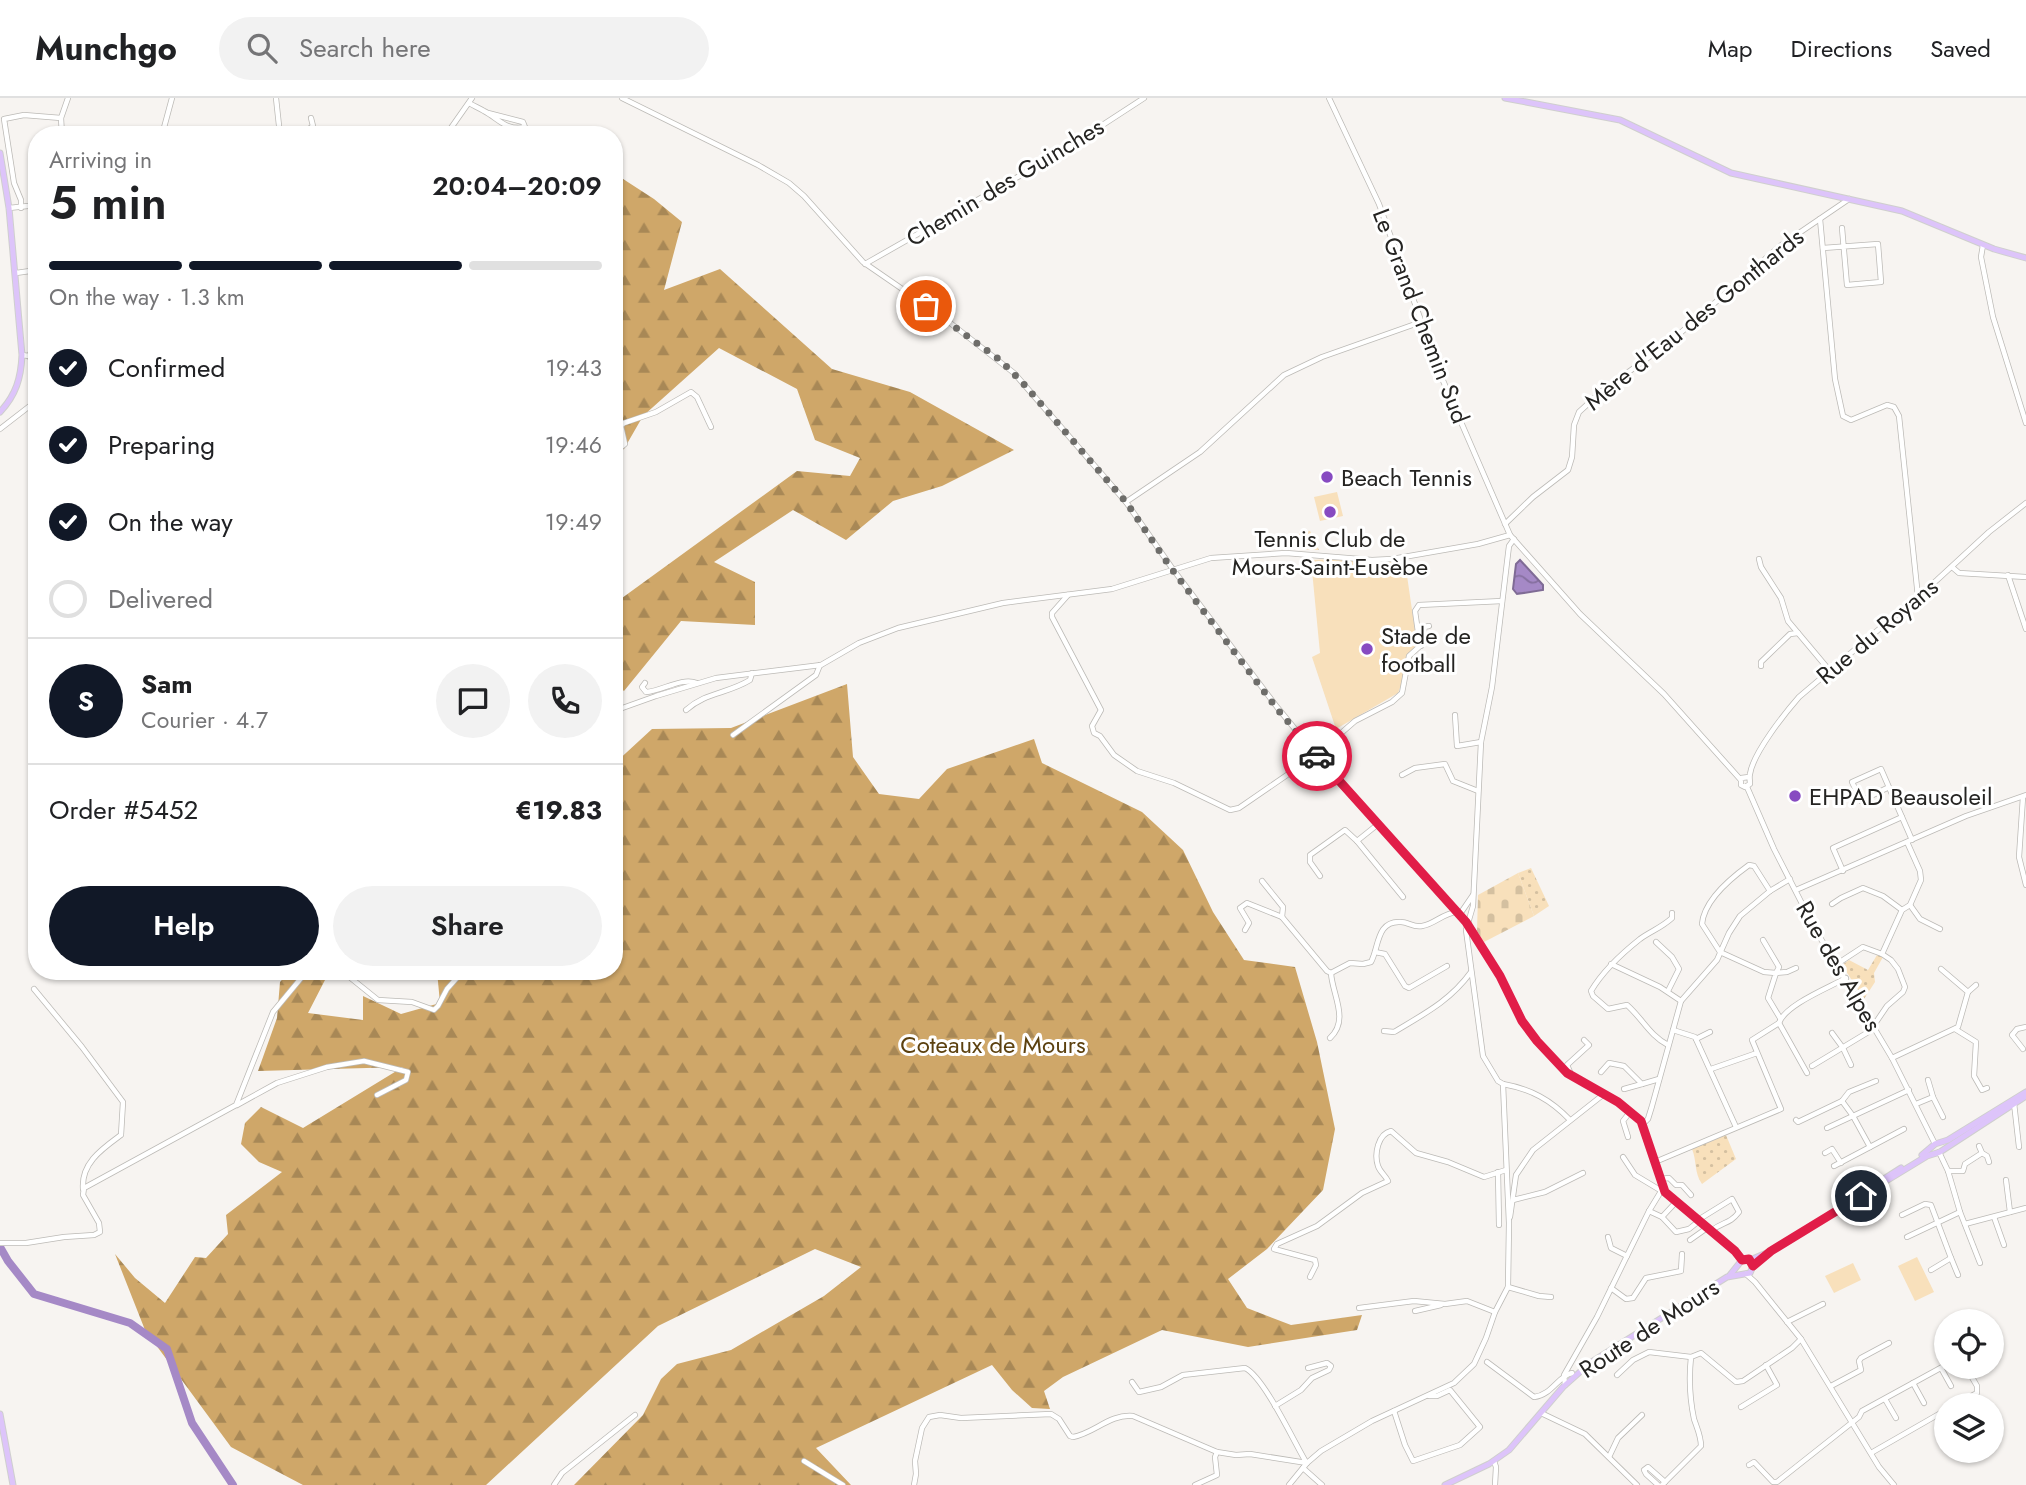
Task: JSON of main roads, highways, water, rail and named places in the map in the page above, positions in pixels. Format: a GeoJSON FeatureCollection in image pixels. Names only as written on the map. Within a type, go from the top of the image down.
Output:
{"type":"FeatureCollection","features":[{"type":"Feature","properties":{"kind":"main road"},"geometry":{"type":"LineString","coordinates":[[1505,98],[1620,120],[1731,173],[1922,218],[1983,245],[2026,258]]}},
{"type":"Feature","properties":{"kind":"main road"},"geometry":{"type":"LineString","coordinates":[[0,153],[26,356],[12,398],[0,412]]}},
{"type":"Feature","properties":{"kind":"main road"},"geometry":{"type":"LineString","coordinates":[[1937,1148],[2026,1094]]}},
{"type":"Feature","properties":{"kind":"main road"},"geometry":{"type":"LineString","coordinates":[[1749,1269],[1769,1252],[2026,1094]]}},
{"type":"Feature","properties":{"kind":"main road"},"geometry":{"type":"LineString","coordinates":[[1740,1263],[1749,1269]]}},
{"type":"Feature","properties":{"kind":"main road"},"geometry":{"type":"LineString","coordinates":[[1740,1263],[1749,1269]]}},
{"type":"Feature","properties":{"kind":"main road","name":"Route de Mours"},"geometry":{"type":"LineString","coordinates":[[1727,1277],[1740,1263]]}},
{"type":"Feature","properties":{"kind":"main road","name":"Route de Mours"},"geometry":{"type":"LineString","coordinates":[[1445,1485],[1494,1461],[1518,1440],[1574,1374],[1727,1277],[1749,1269]]}},
{"type":"Feature","properties":{"kind":"main road"},"geometry":{"type":"LineString","coordinates":[[0,1414],[13,1485]]}},
{"type":"Feature","properties":{"kind":"water"},"geometry":{"type":"Polygon","coordinates":[[[1520,560],[1543,585],[1543,590],[1517,594],[1513,589],[1516,564],[1520,560]]]}},
{"type":"Feature","properties":{"kind":"waterway"},"geometry":{"type":"LineString","coordinates":[[0,1247],[34,1294],[130,1323],[167,1349],[192,1423],[233,1485]]}},
{"type":"Feature","properties":{"kind":"place","name":"Beach Tennis"},"geometry":{"type":"Point","coordinates":[1327,477]}},
{"type":"Feature","properties":{"kind":"place","name":"Tennis Club de Mours-Saint-Eusèbe"},"geometry":{"type":"Point","coordinates":[1330,512]}},
{"type":"Feature","properties":{"kind":"place","name":"Stade de football"},"geometry":{"type":"Point","coordinates":[1367,649]}},
{"type":"Feature","properties":{"kind":"place","name":"EHPAD Beausoleil"},"geometry":{"type":"Point","coordinates":[1795,796]}},
{"type":"Feature","properties":{"kind":"park label","name":"Coteaux de Mours"},"geometry":{"type":"Point","coordinates":[993,1044]}}]}
